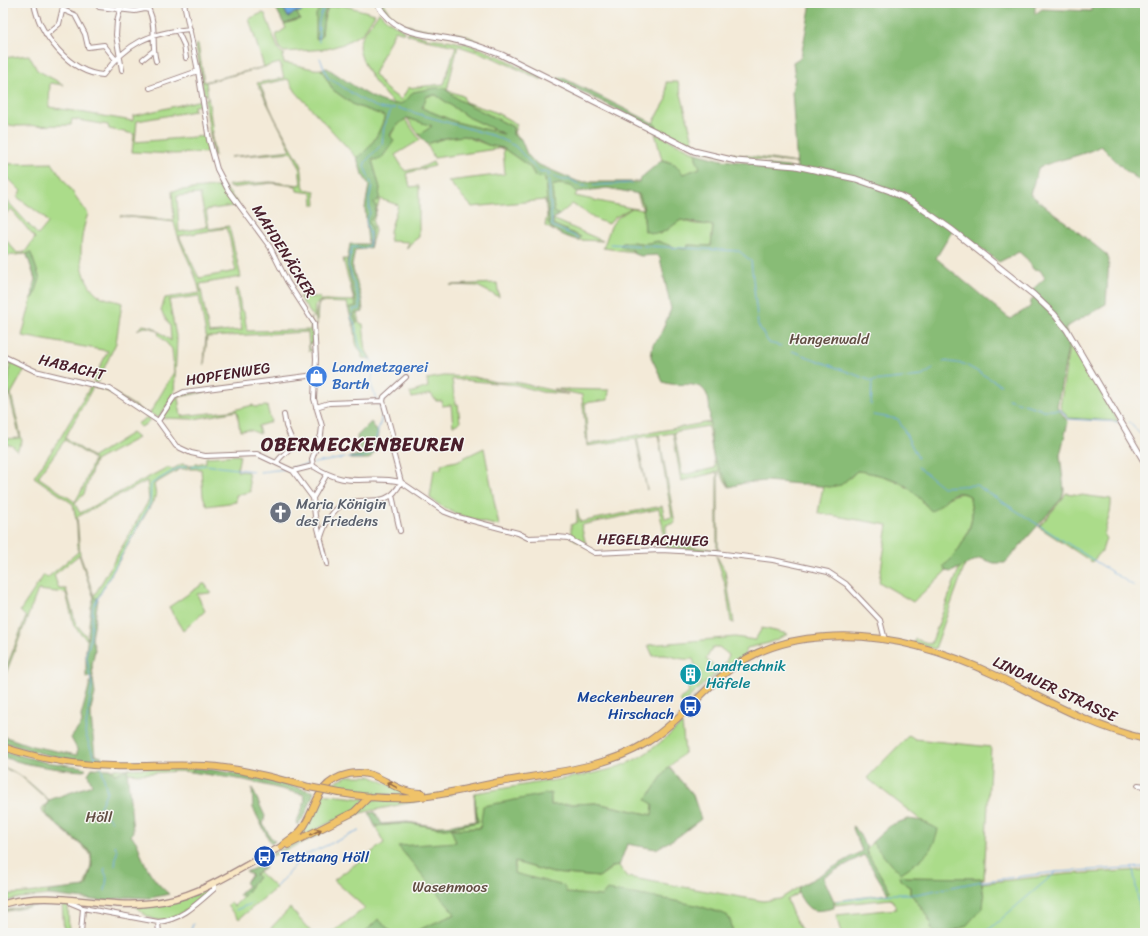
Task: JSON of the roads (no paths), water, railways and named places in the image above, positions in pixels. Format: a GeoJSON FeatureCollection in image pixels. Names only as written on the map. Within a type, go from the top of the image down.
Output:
{"type":"FeatureCollection","features":[{"type":"Feature","properties":{"kind":"main road","name":"LINDAUER STRASSE"},"geometry":{"type":"LineString","coordinates":[[3,747],[45,759],[95,765],[184,765],[247,771],[309,787],[369,797],[399,798],[429,795],[573,768],[624,754],[646,743],[662,732],[732,667],[747,658],[771,647],[794,641],[851,636],[885,640],[926,649],[954,658],[987,671],[1088,721],[1111,730],[1145,739]]}},
{"type":"Feature","properties":{"kind":"main road"},"geometry":{"type":"LineString","coordinates":[[281,847],[302,830],[323,789],[330,782],[343,776],[355,773],[368,774],[400,790],[429,795]]}},
{"type":"Feature","properties":{"kind":"main road"},"geometry":{"type":"LineString","coordinates":[[3,904],[36,898],[71,899],[121,904],[150,903],[174,899],[214,885],[281,847],[300,840],[354,812],[369,797]]}},
{"type":"Feature","properties":{"kind":"street"},"geometry":{"type":"LineString","coordinates":[[34,3],[36,16],[46,35],[64,56],[93,73],[103,75],[118,58],[138,41],[154,35],[176,30],[190,29]]}},
{"type":"Feature","properties":{"kind":"street"},"geometry":{"type":"LineString","coordinates":[[46,35],[59,24],[64,3]]}},
{"type":"Feature","properties":{"kind":"street"},"geometry":{"type":"LineString","coordinates":[[97,3],[100,7],[120,8],[135,11],[145,9],[149,10],[154,30],[155,45],[153,51],[143,59]]}},
{"type":"Feature","properties":{"kind":"street"},"geometry":{"type":"LineString","coordinates":[[122,3],[116,35],[118,58],[122,70]]}},
{"type":"Feature","properties":{"kind":"street","name":"MAHDENÄCKER"},"geometry":{"type":"LineString","coordinates":[[184,3],[198,71],[213,159],[223,181],[267,242],[295,294],[313,319],[315,328],[314,399],[322,426],[313,464]]}},
{"type":"Feature","properties":{"kind":"street"},"geometry":{"type":"LineString","coordinates":[[377,3],[387,18],[400,27],[422,35],[474,44],[502,56],[694,151],[736,160],[796,166],[856,179],[890,191],[914,203],[951,229],[1034,295],[1054,314],[1067,330],[1145,463]]}},
{"type":"Feature","properties":{"kind":"street"},"geometry":{"type":"LineString","coordinates":[[63,10],[75,15],[85,34],[88,47],[104,45],[118,58]]}},
{"type":"Feature","properties":{"kind":"street"},"geometry":{"type":"LineString","coordinates":[[176,30],[184,45],[186,58]]}},
{"type":"Feature","properties":{"kind":"street"},"geometry":{"type":"LineString","coordinates":[[153,51],[156,61]]}},
{"type":"Feature","properties":{"kind":"street"},"geometry":{"type":"LineString","coordinates":[[150,88],[198,71]]}},
{"type":"Feature","properties":{"kind":"street","name":"HABACHT"},"geometry":{"type":"LineString","coordinates":[[3,356],[35,371],[102,386],[134,404],[158,421],[176,446],[191,453],[205,456],[257,454],[291,469]]}},
{"type":"Feature","properties":{"kind":"street","name":"HOPFENWEG"},"geometry":{"type":"LineString","coordinates":[[158,421],[174,397],[184,392],[315,375]]}},
{"type":"Feature","properties":{"kind":"street"},"geometry":{"type":"LineString","coordinates":[[316,407],[329,403],[379,401],[406,377]]}},
{"type":"Feature","properties":{"kind":"street"},"geometry":{"type":"LineString","coordinates":[[321,537],[330,514],[342,504],[355,501],[373,502],[392,495],[400,482],[393,452],[394,441],[379,401]]}},
{"type":"Feature","properties":{"kind":"street"},"geometry":{"type":"LineString","coordinates":[[277,462],[281,455],[290,448],[293,443],[286,426],[284,415]]}},
{"type":"Feature","properties":{"kind":"street"},"geometry":{"type":"LineString","coordinates":[[327,564],[313,498],[291,469],[313,464],[327,474],[349,481],[400,482]]}},
{"type":"Feature","properties":{"kind":"street"},"geometry":{"type":"LineString","coordinates":[[313,498],[327,474]]}},
{"type":"Feature","properties":{"kind":"street","name":"HEGELBACHWEG"},"geometry":{"type":"LineString","coordinates":[[400,482],[445,512],[458,517],[518,533],[528,538],[557,536],[568,538],[595,553],[661,550],[716,553],[773,560],[828,572],[846,584],[880,620],[885,640]]}},
{"type":"Feature","properties":{"kind":"street"},"geometry":{"type":"LineString","coordinates":[[392,495],[400,531]]}},
{"type":"Feature","properties":{"kind":"street"},"geometry":{"type":"LineString","coordinates":[[1138,785],[1145,786]]}},
{"type":"Feature","properties":{"kind":"street"},"geometry":{"type":"LineString","coordinates":[[71,899],[71,903],[83,908],[158,922],[170,921],[185,912],[214,889],[214,885]]}},
{"type":"Feature","properties":{"kind":"street"},"geometry":{"type":"LineString","coordinates":[[81,933],[83,908]]}},
{"type":"Feature","properties":{"kind":"street"},"geometry":{"type":"LineString","coordinates":[[158,922],[159,933]]}},
{"type":"Feature","properties":{"kind":"water"},"geometry":{"type":"Polygon","coordinates":[[[281,3],[312,3],[300,12],[296,12],[288,17],[281,3]]]}},
{"type":"Feature","properties":{"kind":"waterway"},"geometry":{"type":"LineString","coordinates":[[319,42],[319,21],[321,13],[327,3]]}},
{"type":"Feature","properties":{"kind":"waterway"},"geometry":{"type":"LineString","coordinates":[[320,58],[328,78],[370,104],[379,108],[395,108]]}},
{"type":"Feature","properties":{"kind":"waterway"},"geometry":{"type":"LineString","coordinates":[[398,108],[494,136],[515,146],[538,171],[548,172],[554,177],[562,180],[571,180],[582,186],[632,183]]}},
{"type":"Feature","properties":{"kind":"waterway"},"geometry":{"type":"LineString","coordinates":[[377,400],[371,385],[374,364],[360,347],[356,327],[351,317],[354,309],[360,309],[360,302],[348,265],[352,247],[364,248],[369,246],[370,235],[366,221],[370,213],[369,199],[372,185],[364,166],[366,161],[382,144],[384,127],[391,110]]}},
{"type":"Feature","properties":{"kind":"waterway"},"geometry":{"type":"LineString","coordinates":[[548,172],[552,226],[579,238]]}},
{"type":"Feature","properties":{"kind":"waterway"},"geometry":{"type":"LineString","coordinates":[[610,244],[739,251],[751,261],[758,325],[769,343],[781,346]]}},
{"type":"Feature","properties":{"kind":"waterway"},"geometry":{"type":"LineString","coordinates":[[792,351],[872,381],[871,405]]}},
{"type":"Feature","properties":{"kind":"waterway"},"geometry":{"type":"LineString","coordinates":[[943,361],[964,364],[1001,385]]}},
{"type":"Feature","properties":{"kind":"waterway"},"geometry":{"type":"LineString","coordinates":[[872,381],[922,376],[933,369]]}},
{"type":"Feature","properties":{"kind":"waterway"},"geometry":{"type":"LineString","coordinates":[[1008,399],[1043,410],[1061,410],[1068,419],[1118,422]]}},
{"type":"Feature","properties":{"kind":"waterway"},"geometry":{"type":"LineString","coordinates":[[348,458],[361,458],[372,453],[382,414],[379,403]]}},
{"type":"Feature","properties":{"kind":"waterway"},"geometry":{"type":"LineString","coordinates":[[873,415],[898,419],[918,458]]}},
{"type":"Feature","properties":{"kind":"waterway"},"geometry":{"type":"LineString","coordinates":[[1129,422],[1140,434]]}},
{"type":"Feature","properties":{"kind":"waterway"},"geometry":{"type":"LineString","coordinates":[[314,463],[345,458]]}},
{"type":"Feature","properties":{"kind":"waterway"},"geometry":{"type":"LineString","coordinates":[[290,468],[310,464]]}},
{"type":"Feature","properties":{"kind":"waterway"},"geometry":{"type":"LineString","coordinates":[[191,467],[205,465],[253,471]]}},
{"type":"Feature","properties":{"kind":"waterway"},"geometry":{"type":"LineString","coordinates":[[100,762],[93,755],[85,733],[92,686],[86,654],[90,642],[93,607],[150,504],[151,484],[176,469],[187,466]]}},
{"type":"Feature","properties":{"kind":"waterway"},"geometry":{"type":"LineString","coordinates":[[918,467],[943,487],[976,485],[1134,586]]}},
{"type":"Feature","properties":{"kind":"waterway"},"geometry":{"type":"LineString","coordinates":[[260,472],[285,469]]}},
{"type":"Feature","properties":{"kind":"waterway"},"geometry":{"type":"LineString","coordinates":[[101,767],[107,791],[99,809],[112,821]]}},
{"type":"Feature","properties":{"kind":"waterway"},"geometry":{"type":"LineString","coordinates":[[276,887],[303,856],[359,831]]}},
{"type":"Feature","properties":{"kind":"waterway"},"geometry":{"type":"LineString","coordinates":[[115,845],[117,851],[115,866]]}},
{"type":"Feature","properties":{"kind":"waterway"},"geometry":{"type":"LineString","coordinates":[[985,933],[1056,872],[1145,867]]}},
{"type":"Feature","properties":{"kind":"waterway"},"geometry":{"type":"LineString","coordinates":[[105,868],[104,871],[107,877],[105,891]]}},
{"type":"Feature","properties":{"kind":"waterway"},"geometry":{"type":"LineString","coordinates":[[1133,869],[1144,933]]}},
{"type":"Feature","properties":{"kind":"waterway"},"geometry":{"type":"LineString","coordinates":[[837,901],[891,894],[917,894],[977,882],[1056,872]]}},
{"type":"Feature","properties":{"kind":"waterway"},"geometry":{"type":"LineString","coordinates":[[236,910],[252,903]]}},
{"type":"Feature","properties":{"kind":"waterway"},"geometry":{"type":"LineString","coordinates":[[190,933],[193,924]]}},
{"type":"Feature","properties":{"kind":"place","name":"Landmetzgerei Barth"},"geometry":{"type":"Point","coordinates":[317,376]}},
{"type":"Feature","properties":{"kind":"place","name":"Maria Königin des Friedens"},"geometry":{"type":"Point","coordinates":[280,513]}},
{"type":"Feature","properties":{"kind":"place","name":"Landtechnik Häfele"},"geometry":{"type":"Point","coordinates":[690,675]}},
{"type":"Feature","properties":{"kind":"place","name":"Meckenbeuren Hirschach"},"geometry":{"type":"Point","coordinates":[690,706]}},
{"type":"Feature","properties":{"kind":"place","name":"Tettnang Höll"},"geometry":{"type":"Point","coordinates":[264,857]}},
{"type":"Feature","properties":{"kind":"district","name":"OBERMECKENBEUREN"},"geometry":{"type":"Point","coordinates":[363,444]}},
{"type":"Feature","properties":{"kind":"park label","name":"Hangenwald"},"geometry":{"type":"Point","coordinates":[829,339]}},
{"type":"Feature","properties":{"kind":"park label","name":"Höll"},"geometry":{"type":"Point","coordinates":[99,817]}},
{"type":"Feature","properties":{"kind":"park label","name":"Wasenmoos"},"geometry":{"type":"Point","coordinates":[450,887]}}]}
